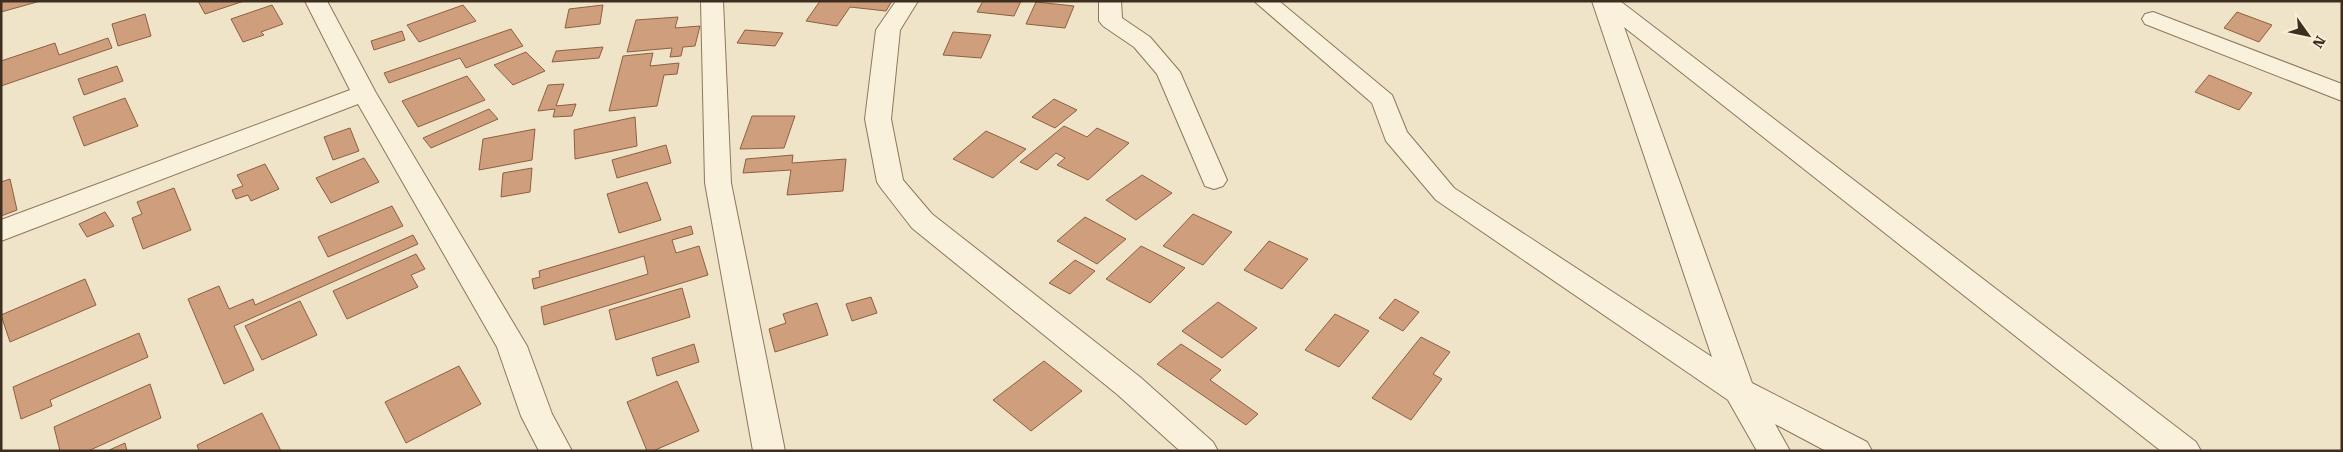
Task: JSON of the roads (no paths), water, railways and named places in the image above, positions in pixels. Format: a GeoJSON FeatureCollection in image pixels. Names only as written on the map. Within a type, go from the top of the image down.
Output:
{"type":"FeatureCollection","features":[{"type":"Feature","properties":{"kind":"street"},"geometry":{"type":"LineString","coordinates":[[316,1],[364,93],[512,346],[537,416],[556,451]]}},
{"type":"Feature","properties":{"kind":"street"},"geometry":{"type":"LineString","coordinates":[[712,1],[718,183],[769,451]]}},
{"type":"Feature","properties":{"kind":"street"},"geometry":{"type":"LineString","coordinates":[[907,1],[888,30],[878,119],[890,182],[922,221],[1130,386],[1202,451]]}},
{"type":"Feature","properties":{"kind":"street"},"geometry":{"type":"LineString","coordinates":[[1110,1],[1111,21],[1142,42],[1168,72],[1214,180]]}},
{"type":"Feature","properties":{"kind":"street"},"geometry":{"type":"LineString","coordinates":[[1265,1],[1382,100],[1395,135],[1445,194],[1739,391],[1856,451]]}},
{"type":"Feature","properties":{"kind":"street"},"geometry":{"type":"LineString","coordinates":[[1604,1],[1739,391],[1774,451]]}},
{"type":"Feature","properties":{"kind":"street"},"geometry":{"type":"LineString","coordinates":[[1604,1],[2185,451]]}},
{"type":"Feature","properties":{"kind":"street"},"geometry":{"type":"LineString","coordinates":[[2153,19],[2342,93]]}},
{"type":"Feature","properties":{"kind":"street"},"geometry":{"type":"LineString","coordinates":[[1,230],[364,93]]}}]}
